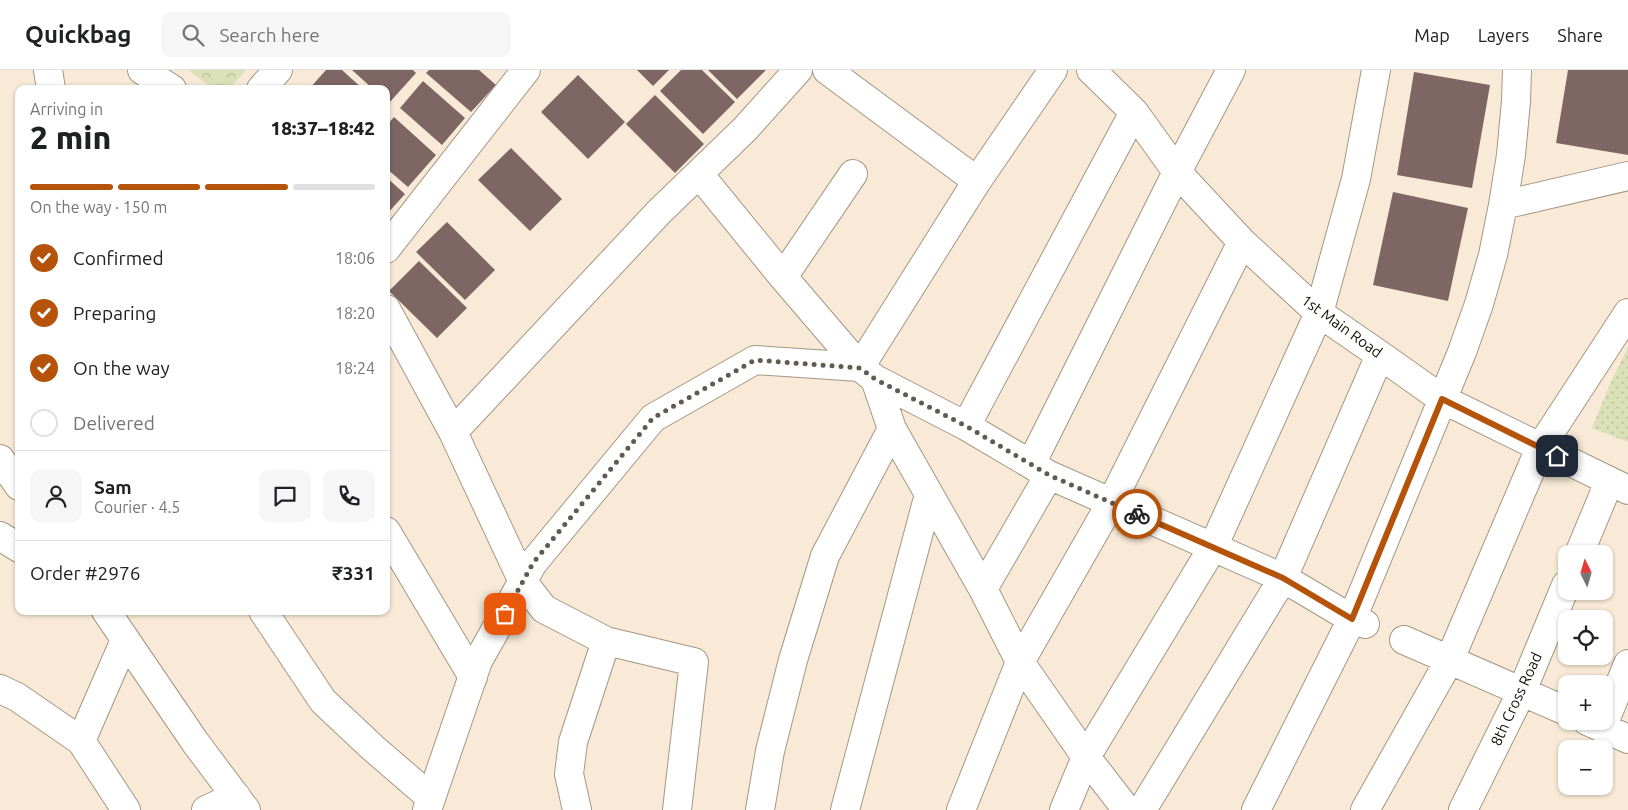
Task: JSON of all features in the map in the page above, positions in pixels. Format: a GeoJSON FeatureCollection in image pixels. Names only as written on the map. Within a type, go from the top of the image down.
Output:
{"type":"FeatureCollection","features":[{"type":"Feature","properties":{"kind":"street"},"geometry":{"type":"LineString","coordinates":[[48,70],[50,85]]}},
{"type":"Feature","properties":{"kind":"street"},"geometry":{"type":"LineString","coordinates":[[142,70],[166,85]]}},
{"type":"Feature","properties":{"kind":"street"},"geometry":{"type":"LineString","coordinates":[[265,85],[278,70]]}},
{"type":"Feature","properties":{"kind":"street"},"geometry":{"type":"LineString","coordinates":[[390,244],[526,70]]}},
{"type":"Feature","properties":{"kind":"street"},"geometry":{"type":"LineString","coordinates":[[454,432],[659,212],[744,129],[798,70]]}},
{"type":"Feature","properties":{"kind":"street"},"geometry":{"type":"LineString","coordinates":[[827,70],[976,182]]}},
{"type":"Feature","properties":{"kind":"street"},"geometry":{"type":"LineString","coordinates":[[868,373],[976,182],[1052,70]]}},
{"type":"Feature","properties":{"kind":"street","name":"1st Main Road"},"geometry":{"type":"LineString","coordinates":[[1091,70],[1134,112],[1177,172],[1242,242],[1319,313],[1442,399],[1619,486]]}},
{"type":"Feature","properties":{"kind":"street"},"geometry":{"type":"LineString","coordinates":[[983,589],[1177,172],[1231,70]]}},
{"type":"Feature","properties":{"kind":"street"},"geometry":{"type":"LineString","coordinates":[[1064,810],[1086,757],[1213,547],[1319,313],[1356,179],[1376,70]]}},
{"type":"Feature","properties":{"kind":"street"},"geometry":{"type":"LineString","coordinates":[[1256,810],[1358,622],[1442,399],[1462,352],[1493,255],[1503,205],[1511,155],[1517,70]]}},
{"type":"Feature","properties":{"kind":"street"},"geometry":{"type":"LineString","coordinates":[[966,426],[1134,112]]}},
{"type":"Feature","properties":{"kind":"street"},"geometry":{"type":"LineString","coordinates":[[699,174],[783,277],[868,373],[892,429],[983,589],[1020,662],[1086,757],[1127,810]]}},
{"type":"Feature","properties":{"kind":"street"},"geometry":{"type":"LineString","coordinates":[[783,277],[853,174]]}},
{"type":"Feature","properties":{"kind":"street"},"geometry":{"type":"LineString","coordinates":[[1503,205],[1628,176]]}},
{"type":"Feature","properties":{"kind":"street"},"geometry":{"type":"LineString","coordinates":[[961,810],[1020,662],[1111,503],[1242,242]]}},
{"type":"Feature","properties":{"kind":"street"},"geometry":{"type":"LineString","coordinates":[[1365,810],[1450,659],[1540,448],[1628,313]]}},
{"type":"Feature","properties":{"kind":"street"},"geometry":{"type":"LineString","coordinates":[[390,315],[454,432],[523,582],[544,609],[606,641],[694,662],[677,810]]}},
{"type":"Feature","properties":{"kind":"street"},"geometry":{"type":"LineString","coordinates":[[1142,810],[1283,578],[1380,354]]}},
{"type":"Feature","properties":{"kind":"street"},"geometry":{"type":"LineString","coordinates":[[266,615],[323,702],[373,748],[429,804],[478,660],[533,563],[653,418],[755,360],[868,373],[1040,469],[1111,503],[1283,578],[1358,622]]}},
{"type":"Feature","properties":{"kind":"street"},"geometry":{"type":"LineString","coordinates":[[760,810],[770,751],[793,660],[825,556],[892,429]]}},
{"type":"Feature","properties":{"kind":"street"},"geometry":{"type":"LineString","coordinates":[[0,459],[15,480]]}},
{"type":"Feature","properties":{"kind":"street"},"geometry":{"type":"LineString","coordinates":[[1584,545],[1619,486]]}},
{"type":"Feature","properties":{"kind":"street"},"geometry":{"type":"LineString","coordinates":[[846,810],[929,494]]}},
{"type":"Feature","properties":{"kind":"street"},"geometry":{"type":"LineString","coordinates":[[0,536],[15,545]]}},
{"type":"Feature","properties":{"kind":"street"},"geometry":{"type":"LineString","coordinates":[[390,538],[473,677]]}},
{"type":"Feature","properties":{"kind":"street","name":"8th Cross Road"},"geometry":{"type":"LineString","coordinates":[[1473,807],[1560,600]]}},
{"type":"Feature","properties":{"kind":"street"},"geometry":{"type":"LineString","coordinates":[[109,615],[195,742],[241,803],[206,810]]}},
{"type":"Feature","properties":{"kind":"street"},"geometry":{"type":"LineString","coordinates":[[81,741],[125,640]]}},
{"type":"Feature","properties":{"kind":"street"},"geometry":{"type":"LineString","coordinates":[[1404,640],[1558,707]]}},
{"type":"Feature","properties":{"kind":"street"},"geometry":{"type":"LineString","coordinates":[[577,810],[569,774],[573,742],[606,641]]}},
{"type":"Feature","properties":{"kind":"street"},"geometry":{"type":"LineString","coordinates":[[1613,692],[1628,664]]}},
{"type":"Feature","properties":{"kind":"street"},"geometry":{"type":"LineString","coordinates":[[0,689],[17,696],[81,741],[126,810]]}},
{"type":"Feature","properties":{"kind":"street"},"geometry":{"type":"LineString","coordinates":[[1607,730],[1628,739]]}},
{"type":"Feature","properties":{"kind":"green space"},"geometry":{"type":"Polygon","coordinates":[[[188,70],[246,70],[233,85],[209,85],[188,70]]]}},
{"type":"Feature","properties":{"kind":"green space"},"geometry":{"type":"Polygon","coordinates":[[[1628,347],[1628,442],[1592,428],[1628,347]]]}},
{"type":"Feature","properties":{"kind":"building"},"geometry":{"type":"Polygon","coordinates":[[[326,70],[342,70],[359,85],[313,85],[326,70]]]}},
{"type":"Feature","properties":{"kind":"building"},"geometry":{"type":"Polygon","coordinates":[[[352,70],[413,70],[416,73],[390,102],[390,85],[369,85],[352,70]]]}},
{"type":"Feature","properties":{"kind":"building"},"geometry":{"type":"Polygon","coordinates":[[[429,70],[479,70],[496,85],[471,112],[426,73],[429,70]]]}},
{"type":"Feature","properties":{"kind":"building"},"geometry":{"type":"Polygon","coordinates":[[[637,70],[669,70],[653,86],[637,70]]]}},
{"type":"Feature","properties":{"kind":"building"},"geometry":{"type":"Polygon","coordinates":[[[681,70],[702,70],[735,102],[703,134],[660,91],[681,70]]]}},
{"type":"Feature","properties":{"kind":"building"},"geometry":{"type":"Polygon","coordinates":[[[708,70],[766,70],[737,99],[708,70]]]}},
{"type":"Feature","properties":{"kind":"building"},"geometry":{"type":"Polygon","coordinates":[[[1568,70],[1628,70],[1628,155],[1556,143],[1568,70]]]}},
{"type":"Feature","properties":{"kind":"building"},"geometry":{"type":"Polygon","coordinates":[[[1414,72],[1490,85],[1472,188],[1397,175],[1414,72]]]}},
{"type":"Feature","properties":{"kind":"building"},"geometry":{"type":"Polygon","coordinates":[[[578,75],[625,122],[588,159],[541,112],[578,75]]]}},
{"type":"Feature","properties":{"kind":"building"},"geometry":{"type":"Polygon","coordinates":[[[423,81],[465,118],[442,145],[400,108],[423,81]]]}},
{"type":"Feature","properties":{"kind":"building"},"geometry":{"type":"Polygon","coordinates":[[[655,95],[704,144],[675,173],[626,124],[655,95]]]}},
{"type":"Feature","properties":{"kind":"building"},"geometry":{"type":"Polygon","coordinates":[[[394,117],[436,155],[408,187],[390,171],[390,122],[394,117]]]}},
{"type":"Feature","properties":{"kind":"building"},"geometry":{"type":"Polygon","coordinates":[[[511,148],[562,199],[530,231],[478,180],[511,148]]]}},
{"type":"Feature","properties":{"kind":"building"},"geometry":{"type":"Polygon","coordinates":[[[390,181],[405,194],[390,211],[390,181]]]}},
{"type":"Feature","properties":{"kind":"building"},"geometry":{"type":"Polygon","coordinates":[[[1393,192],[1468,208],[1448,301],[1373,285],[1393,192]]]}},
{"type":"Feature","properties":{"kind":"building"},"geometry":{"type":"Polygon","coordinates":[[[447,222],[495,270],[465,300],[416,252],[447,222]]]}},
{"type":"Feature","properties":{"kind":"building"},"geometry":{"type":"Polygon","coordinates":[[[419,261],[467,308],[437,338],[390,290],[419,261]]]}},
{"type":"Feature","properties":{"kind":"way so far"},"geometry":{"type":"LineString","coordinates":[[505,614],[533,563],[653,418],[755,360],[860,368],[875,379],[966,426],[1049,475],[1137,514]]}},
{"type":"Feature","properties":{"kind":"route"},"geometry":{"type":"LineString","coordinates":[[1137,514],[1283,578],[1352,619],[1442,399],[1557,456]]}}]}
